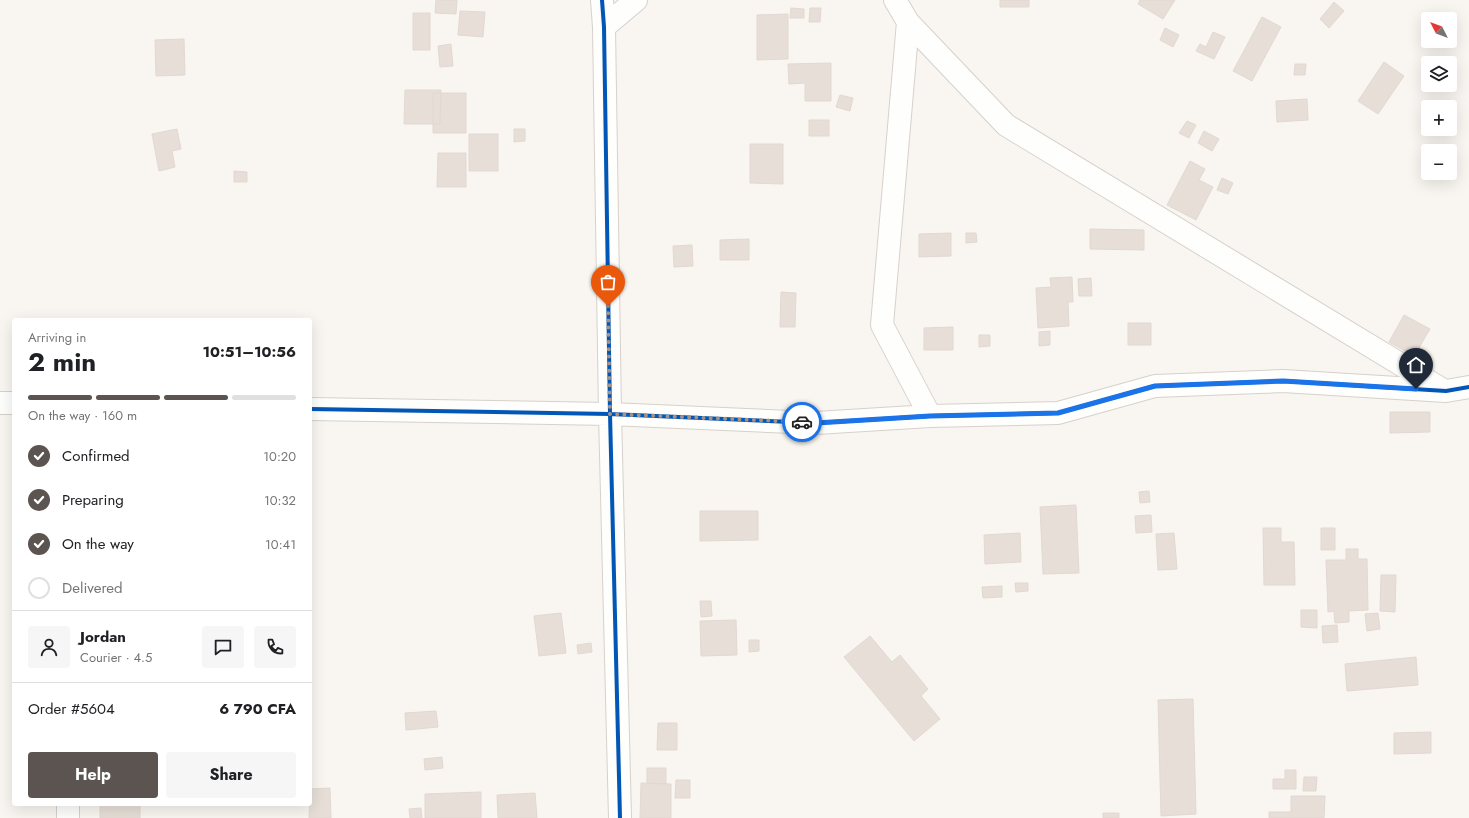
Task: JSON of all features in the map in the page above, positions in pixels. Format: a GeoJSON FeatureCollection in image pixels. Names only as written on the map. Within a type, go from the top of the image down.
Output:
{"type":"FeatureCollection","features":[{"type":"Feature","properties":{"kind":"street"},"geometry":{"type":"LineString","coordinates":[[602,0],[604,28],[610,414],[620,818]]}},
{"type":"Feature","properties":{"kind":"street"},"geometry":{"type":"LineString","coordinates":[[604,28],[636,0]]}},
{"type":"Feature","properties":{"kind":"street"},"geometry":{"type":"LineString","coordinates":[[895,0],[908,22],[1006,125],[1446,391]]}},
{"type":"Feature","properties":{"kind":"street"},"geometry":{"type":"LineString","coordinates":[[908,22],[882,325],[930,416]]}},
{"type":"Feature","properties":{"kind":"street"},"geometry":{"type":"LineString","coordinates":[[312,409],[610,414],[816,423],[930,416],[1058,413],[1155,386],[1283,381],[1446,391],[1469,387]]}},
{"type":"Feature","properties":{"kind":"street"},"geometry":{"type":"LineString","coordinates":[[0,403],[12,403]]}},
{"type":"Feature","properties":{"kind":"street"},"geometry":{"type":"LineString","coordinates":[[68,806],[68,818]]}},
{"type":"Feature","properties":{"kind":"building"},"geometry":{"type":"Polygon","coordinates":[[[436,0],[457,0],[456,14],[435,13],[436,0]]]}},
{"type":"Feature","properties":{"kind":"building"},"geometry":{"type":"Polygon","coordinates":[[[1000,0],[1029,0],[1029,7],[1000,7],[1000,0]]]}},
{"type":"Feature","properties":{"kind":"building"},"geometry":{"type":"Polygon","coordinates":[[[1140,0],[1175,0],[1163,19],[1138,4],[1140,0]]]}},
{"type":"Feature","properties":{"kind":"building"},"geometry":{"type":"Polygon","coordinates":[[[1334,2],[1344,11],[1329,28],[1320,19],[1334,2]]]}},
{"type":"Feature","properties":{"kind":"building"},"geometry":{"type":"Polygon","coordinates":[[[791,8],[804,9],[804,18],[790,18],[791,8]]]}},
{"type":"Feature","properties":{"kind":"building"},"geometry":{"type":"Polygon","coordinates":[[[810,8],[821,8],[820,22],[809,22],[810,8]]]}},
{"type":"Feature","properties":{"kind":"building"},"geometry":{"type":"Polygon","coordinates":[[[460,11],[485,12],[483,37],[458,35],[460,11]]]}},
{"type":"Feature","properties":{"kind":"building"},"geometry":{"type":"Polygon","coordinates":[[[413,13],[430,13],[430,50],[413,50],[413,13]]]}},
{"type":"Feature","properties":{"kind":"building"},"geometry":{"type":"Polygon","coordinates":[[[788,14],[788,59],[757,60],[757,15],[788,14]]]}},
{"type":"Feature","properties":{"kind":"building"},"geometry":{"type":"Polygon","coordinates":[[[1262,17],[1281,27],[1252,81],[1233,71],[1262,17]]]}},
{"type":"Feature","properties":{"kind":"building"},"geometry":{"type":"Polygon","coordinates":[[[1165,28],[1179,35],[1173,47],[1160,40],[1165,28]]]}},
{"type":"Feature","properties":{"kind":"building"},"geometry":{"type":"Polygon","coordinates":[[[1213,32],[1225,37],[1214,59],[1196,51],[1200,44],[1206,47],[1213,32]]]}},
{"type":"Feature","properties":{"kind":"building"},"geometry":{"type":"Polygon","coordinates":[[[184,39],[185,75],[156,76],[155,40],[184,39]]]}},
{"type":"Feature","properties":{"kind":"building"},"geometry":{"type":"Polygon","coordinates":[[[451,44],[453,66],[440,67],[438,46],[451,44]]]}},
{"type":"Feature","properties":{"kind":"building"},"geometry":{"type":"Polygon","coordinates":[[[1384,62],[1404,76],[1378,114],[1358,101],[1384,62]]]}},
{"type":"Feature","properties":{"kind":"building"},"geometry":{"type":"Polygon","coordinates":[[[831,63],[831,101],[805,101],[805,83],[789,84],[788,64],[831,63]]]}},
{"type":"Feature","properties":{"kind":"building"},"geometry":{"type":"Polygon","coordinates":[[[1295,64],[1306,64],[1305,75],[1294,75],[1295,64]]]}},
{"type":"Feature","properties":{"kind":"building"},"geometry":{"type":"Polygon","coordinates":[[[405,90],[441,90],[440,124],[404,124],[405,90]]]}},
{"type":"Feature","properties":{"kind":"building"},"geometry":{"type":"Polygon","coordinates":[[[433,93],[466,93],[466,133],[433,133],[433,93]]]}},
{"type":"Feature","properties":{"kind":"building"},"geometry":{"type":"Polygon","coordinates":[[[840,95],[853,98],[850,111],[836,107],[840,95]]]}},
{"type":"Feature","properties":{"kind":"building"},"geometry":{"type":"Polygon","coordinates":[[[1307,99],[1308,120],[1277,122],[1276,101],[1307,99]]]}},
{"type":"Feature","properties":{"kind":"building"},"geometry":{"type":"Polygon","coordinates":[[[809,120],[829,120],[829,136],[809,136],[809,120]]]}},
{"type":"Feature","properties":{"kind":"building"},"geometry":{"type":"Polygon","coordinates":[[[1187,121],[1196,125],[1189,138],[1179,133],[1187,121]]]}},
{"type":"Feature","properties":{"kind":"building"},"geometry":{"type":"Polygon","coordinates":[[[177,129],[181,149],[172,151],[175,167],[159,171],[152,134],[177,129]]]}},
{"type":"Feature","properties":{"kind":"building"},"geometry":{"type":"Polygon","coordinates":[[[514,129],[525,129],[525,141],[514,142],[514,129]]]}},
{"type":"Feature","properties":{"kind":"building"},"geometry":{"type":"Polygon","coordinates":[[[1204,131],[1219,139],[1212,151],[1198,143],[1204,131]]]}},
{"type":"Feature","properties":{"kind":"building"},"geometry":{"type":"Polygon","coordinates":[[[469,134],[498,134],[498,171],[469,171],[469,134]]]}},
{"type":"Feature","properties":{"kind":"building"},"geometry":{"type":"Polygon","coordinates":[[[750,144],[783,144],[783,184],[750,183],[750,144]]]}},
{"type":"Feature","properties":{"kind":"building"},"geometry":{"type":"Polygon","coordinates":[[[438,153],[466,153],[466,187],[437,187],[438,153]]]}},
{"type":"Feature","properties":{"kind":"building"},"geometry":{"type":"Polygon","coordinates":[[[1190,161],[1205,169],[1199,180],[1213,187],[1196,220],[1167,205],[1190,161]]]}},
{"type":"Feature","properties":{"kind":"building"},"geometry":{"type":"Polygon","coordinates":[[[234,171],[247,172],[247,182],[234,182],[234,171]]]}},
{"type":"Feature","properties":{"kind":"building"},"geometry":{"type":"Polygon","coordinates":[[[1222,178],[1233,183],[1228,194],[1217,190],[1222,178]]]}},
{"type":"Feature","properties":{"kind":"building"},"geometry":{"type":"Polygon","coordinates":[[[1090,229],[1144,230],[1144,250],[1090,249],[1090,229]]]}},
{"type":"Feature","properties":{"kind":"building"},"geometry":{"type":"Polygon","coordinates":[[[951,233],[951,256],[919,257],[919,234],[951,233]]]}},
{"type":"Feature","properties":{"kind":"building"},"geometry":{"type":"Polygon","coordinates":[[[966,233],[976,233],[977,242],[966,243],[966,233]]]}},
{"type":"Feature","properties":{"kind":"building"},"geometry":{"type":"Polygon","coordinates":[[[749,239],[749,260],[720,260],[720,240],[749,239]]]}},
{"type":"Feature","properties":{"kind":"building"},"geometry":{"type":"Polygon","coordinates":[[[692,245],[693,266],[674,267],[673,246],[692,245]]]}},
{"type":"Feature","properties":{"kind":"building"},"geometry":{"type":"Polygon","coordinates":[[[1072,277],[1073,302],[1068,302],[1069,326],[1038,328],[1036,288],[1051,287],[1050,278],[1072,277]]]}},
{"type":"Feature","properties":{"kind":"building"},"geometry":{"type":"Polygon","coordinates":[[[1091,278],[1092,296],[1079,296],[1078,279],[1091,278]]]}},
{"type":"Feature","properties":{"kind":"building"},"geometry":{"type":"Polygon","coordinates":[[[781,292],[796,293],[795,327],[780,327],[781,292]]]}},
{"type":"Feature","properties":{"kind":"building"},"geometry":{"type":"Polygon","coordinates":[[[1404,315],[1430,329],[1414,356],[1389,342],[1404,315]]]}},
{"type":"Feature","properties":{"kind":"building"},"geometry":{"type":"Polygon","coordinates":[[[1128,323],[1151,323],[1151,345],[1128,345],[1128,323]]]}},
{"type":"Feature","properties":{"kind":"building"},"geometry":{"type":"Polygon","coordinates":[[[953,327],[953,350],[924,350],[924,328],[953,327]]]}},
{"type":"Feature","properties":{"kind":"building"},"geometry":{"type":"Polygon","coordinates":[[[1050,331],[1050,345],[1039,346],[1039,332],[1050,331]]]}},
{"type":"Feature","properties":{"kind":"building"},"geometry":{"type":"Polygon","coordinates":[[[979,335],[990,335],[990,346],[979,347],[979,335]]]}},
{"type":"Feature","properties":{"kind":"building"},"geometry":{"type":"Polygon","coordinates":[[[1390,412],[1430,412],[1430,432],[1390,433],[1390,412]]]}},
{"type":"Feature","properties":{"kind":"building"},"geometry":{"type":"Polygon","coordinates":[[[1149,491],[1150,502],[1140,503],[1139,492],[1149,491]]]}},
{"type":"Feature","properties":{"kind":"building"},"geometry":{"type":"Polygon","coordinates":[[[1076,505],[1079,573],[1043,574],[1040,507],[1076,505]]]}},
{"type":"Feature","properties":{"kind":"building"},"geometry":{"type":"Polygon","coordinates":[[[700,511],[758,511],[758,540],[700,541],[700,511]]]}},
{"type":"Feature","properties":{"kind":"building"},"geometry":{"type":"Polygon","coordinates":[[[1151,515],[1152,532],[1136,533],[1135,516],[1151,515]]]}},
{"type":"Feature","properties":{"kind":"building"},"geometry":{"type":"Polygon","coordinates":[[[1263,528],[1281,528],[1281,542],[1294,542],[1295,585],[1264,585],[1263,528]]]}},
{"type":"Feature","properties":{"kind":"building"},"geometry":{"type":"Polygon","coordinates":[[[1321,528],[1335,528],[1335,550],[1321,550],[1321,528]]]}},
{"type":"Feature","properties":{"kind":"building"},"geometry":{"type":"Polygon","coordinates":[[[1020,533],[1021,562],[985,564],[984,535],[1020,533]]]}},
{"type":"Feature","properties":{"kind":"building"},"geometry":{"type":"Polygon","coordinates":[[[1174,533],[1177,569],[1158,570],[1156,534],[1174,533]]]}},
{"type":"Feature","properties":{"kind":"building"},"geometry":{"type":"Polygon","coordinates":[[[1346,549],[1358,549],[1358,559],[1367,559],[1368,610],[1349,611],[1349,622],[1335,623],[1334,611],[1328,612],[1326,560],[1346,560],[1346,549]]]}},
{"type":"Feature","properties":{"kind":"building"},"geometry":{"type":"Polygon","coordinates":[[[1381,575],[1396,575],[1395,612],[1380,611],[1381,575]]]}},
{"type":"Feature","properties":{"kind":"building"},"geometry":{"type":"Polygon","coordinates":[[[1015,583],[1028,583],[1028,591],[1016,592],[1015,583]]]}},
{"type":"Feature","properties":{"kind":"building"},"geometry":{"type":"Polygon","coordinates":[[[1002,586],[1002,597],[983,598],[982,587],[1002,586]]]}},
{"type":"Feature","properties":{"kind":"building"},"geometry":{"type":"Polygon","coordinates":[[[700,601],[711,601],[712,616],[701,617],[700,601]]]}},
{"type":"Feature","properties":{"kind":"building"},"geometry":{"type":"Polygon","coordinates":[[[1301,610],[1317,610],[1317,628],[1301,627],[1301,610]]]}},
{"type":"Feature","properties":{"kind":"building"},"geometry":{"type":"Polygon","coordinates":[[[561,613],[566,653],[539,656],[534,616],[561,613]]]}},
{"type":"Feature","properties":{"kind":"building"},"geometry":{"type":"Polygon","coordinates":[[[1378,613],[1380,629],[1367,631],[1365,614],[1378,613]]]}},
{"type":"Feature","properties":{"kind":"building"},"geometry":{"type":"Polygon","coordinates":[[[736,620],[737,655],[701,656],[700,621],[736,620]]]}},
{"type":"Feature","properties":{"kind":"building"},"geometry":{"type":"Polygon","coordinates":[[[1337,625],[1338,642],[1323,643],[1322,626],[1337,625]]]}},
{"type":"Feature","properties":{"kind":"building"},"geometry":{"type":"Polygon","coordinates":[[[870,636],[892,662],[900,655],[928,689],[921,696],[940,719],[914,741],[844,657],[870,636]]]}},
{"type":"Feature","properties":{"kind":"building"},"geometry":{"type":"Polygon","coordinates":[[[749,640],[759,640],[759,651],[749,652],[749,640]]]}},
{"type":"Feature","properties":{"kind":"building"},"geometry":{"type":"Polygon","coordinates":[[[591,643],[592,652],[578,654],[577,645],[591,643]]]}},
{"type":"Feature","properties":{"kind":"building"},"geometry":{"type":"Polygon","coordinates":[[[1416,657],[1418,685],[1347,691],[1345,664],[1416,657]]]}},
{"type":"Feature","properties":{"kind":"building"},"geometry":{"type":"Polygon","coordinates":[[[1193,699],[1196,814],[1161,816],[1158,700],[1193,699]]]}},
{"type":"Feature","properties":{"kind":"building"},"geometry":{"type":"Polygon","coordinates":[[[436,711],[438,727],[406,730],[405,713],[436,711]]]}},
{"type":"Feature","properties":{"kind":"building"},"geometry":{"type":"Polygon","coordinates":[[[658,723],[677,723],[677,750],[657,750],[658,723]]]}},
{"type":"Feature","properties":{"kind":"building"},"geometry":{"type":"Polygon","coordinates":[[[1431,732],[1431,753],[1394,754],[1394,733],[1431,732]]]}},
{"type":"Feature","properties":{"kind":"building"},"geometry":{"type":"Polygon","coordinates":[[[442,757],[443,768],[425,770],[424,759],[442,757]]]}},
{"type":"Feature","properties":{"kind":"building"},"geometry":{"type":"Polygon","coordinates":[[[647,768],[666,768],[666,784],[647,783],[647,768]]]}},
{"type":"Feature","properties":{"kind":"building"},"geometry":{"type":"Polygon","coordinates":[[[1285,770],[1296,770],[1296,789],[1273,789],[1273,779],[1285,779],[1285,770]]]}},
{"type":"Feature","properties":{"kind":"building"},"geometry":{"type":"Polygon","coordinates":[[[1304,777],[1317,777],[1316,791],[1303,791],[1304,777]]]}},
{"type":"Feature","properties":{"kind":"building"},"geometry":{"type":"Polygon","coordinates":[[[676,780],[690,780],[690,798],[675,798],[676,780]]]}},
{"type":"Feature","properties":{"kind":"building"},"geometry":{"type":"Polygon","coordinates":[[[641,783],[671,784],[671,818],[640,818],[641,783]]]}},
{"type":"Feature","properties":{"kind":"building"},"geometry":{"type":"Polygon","coordinates":[[[330,788],[331,818],[309,818],[309,806],[312,806],[312,789],[330,788]]]}},
{"type":"Feature","properties":{"kind":"building"},"geometry":{"type":"Polygon","coordinates":[[[481,792],[481,818],[425,818],[425,794],[481,792]]]}},
{"type":"Feature","properties":{"kind":"building"},"geometry":{"type":"Polygon","coordinates":[[[535,793],[537,818],[498,818],[497,795],[535,793]]]}},
{"type":"Feature","properties":{"kind":"building"},"geometry":{"type":"Polygon","coordinates":[[[1291,796],[1325,796],[1324,818],[1269,818],[1269,812],[1291,812],[1291,796]]]}},
{"type":"Feature","properties":{"kind":"building"},"geometry":{"type":"Polygon","coordinates":[[[100,806],[140,806],[140,818],[100,818],[100,806]]]}},
{"type":"Feature","properties":{"kind":"building"},"geometry":{"type":"Polygon","coordinates":[[[421,808],[422,818],[410,818],[409,809],[421,808]]]}},
{"type":"Feature","properties":{"kind":"building"},"geometry":{"type":"Polygon","coordinates":[[[1103,813],[1119,813],[1119,818],[1103,818],[1103,813]]]}},
{"type":"Feature","properties":{"kind":"cycle path"},"geometry":{"type":"LineString","coordinates":[[602,0],[604,27],[610,414],[620,818]]}},
{"type":"Feature","properties":{"kind":"cycle path"},"geometry":{"type":"LineString","coordinates":[[312,409],[610,414],[816,423],[930,416],[1058,413],[1155,386],[1283,381],[1446,391],[1469,387]]}},
{"type":"Feature","properties":{"kind":"way so far"},"geometry":{"type":"LineString","coordinates":[[608,306],[610,414],[802,422]]}},
{"type":"Feature","properties":{"kind":"route"},"geometry":{"type":"LineString","coordinates":[[802,422],[816,423],[930,416],[1058,413],[1155,386],[1283,381],[1416,389]]}}]}
